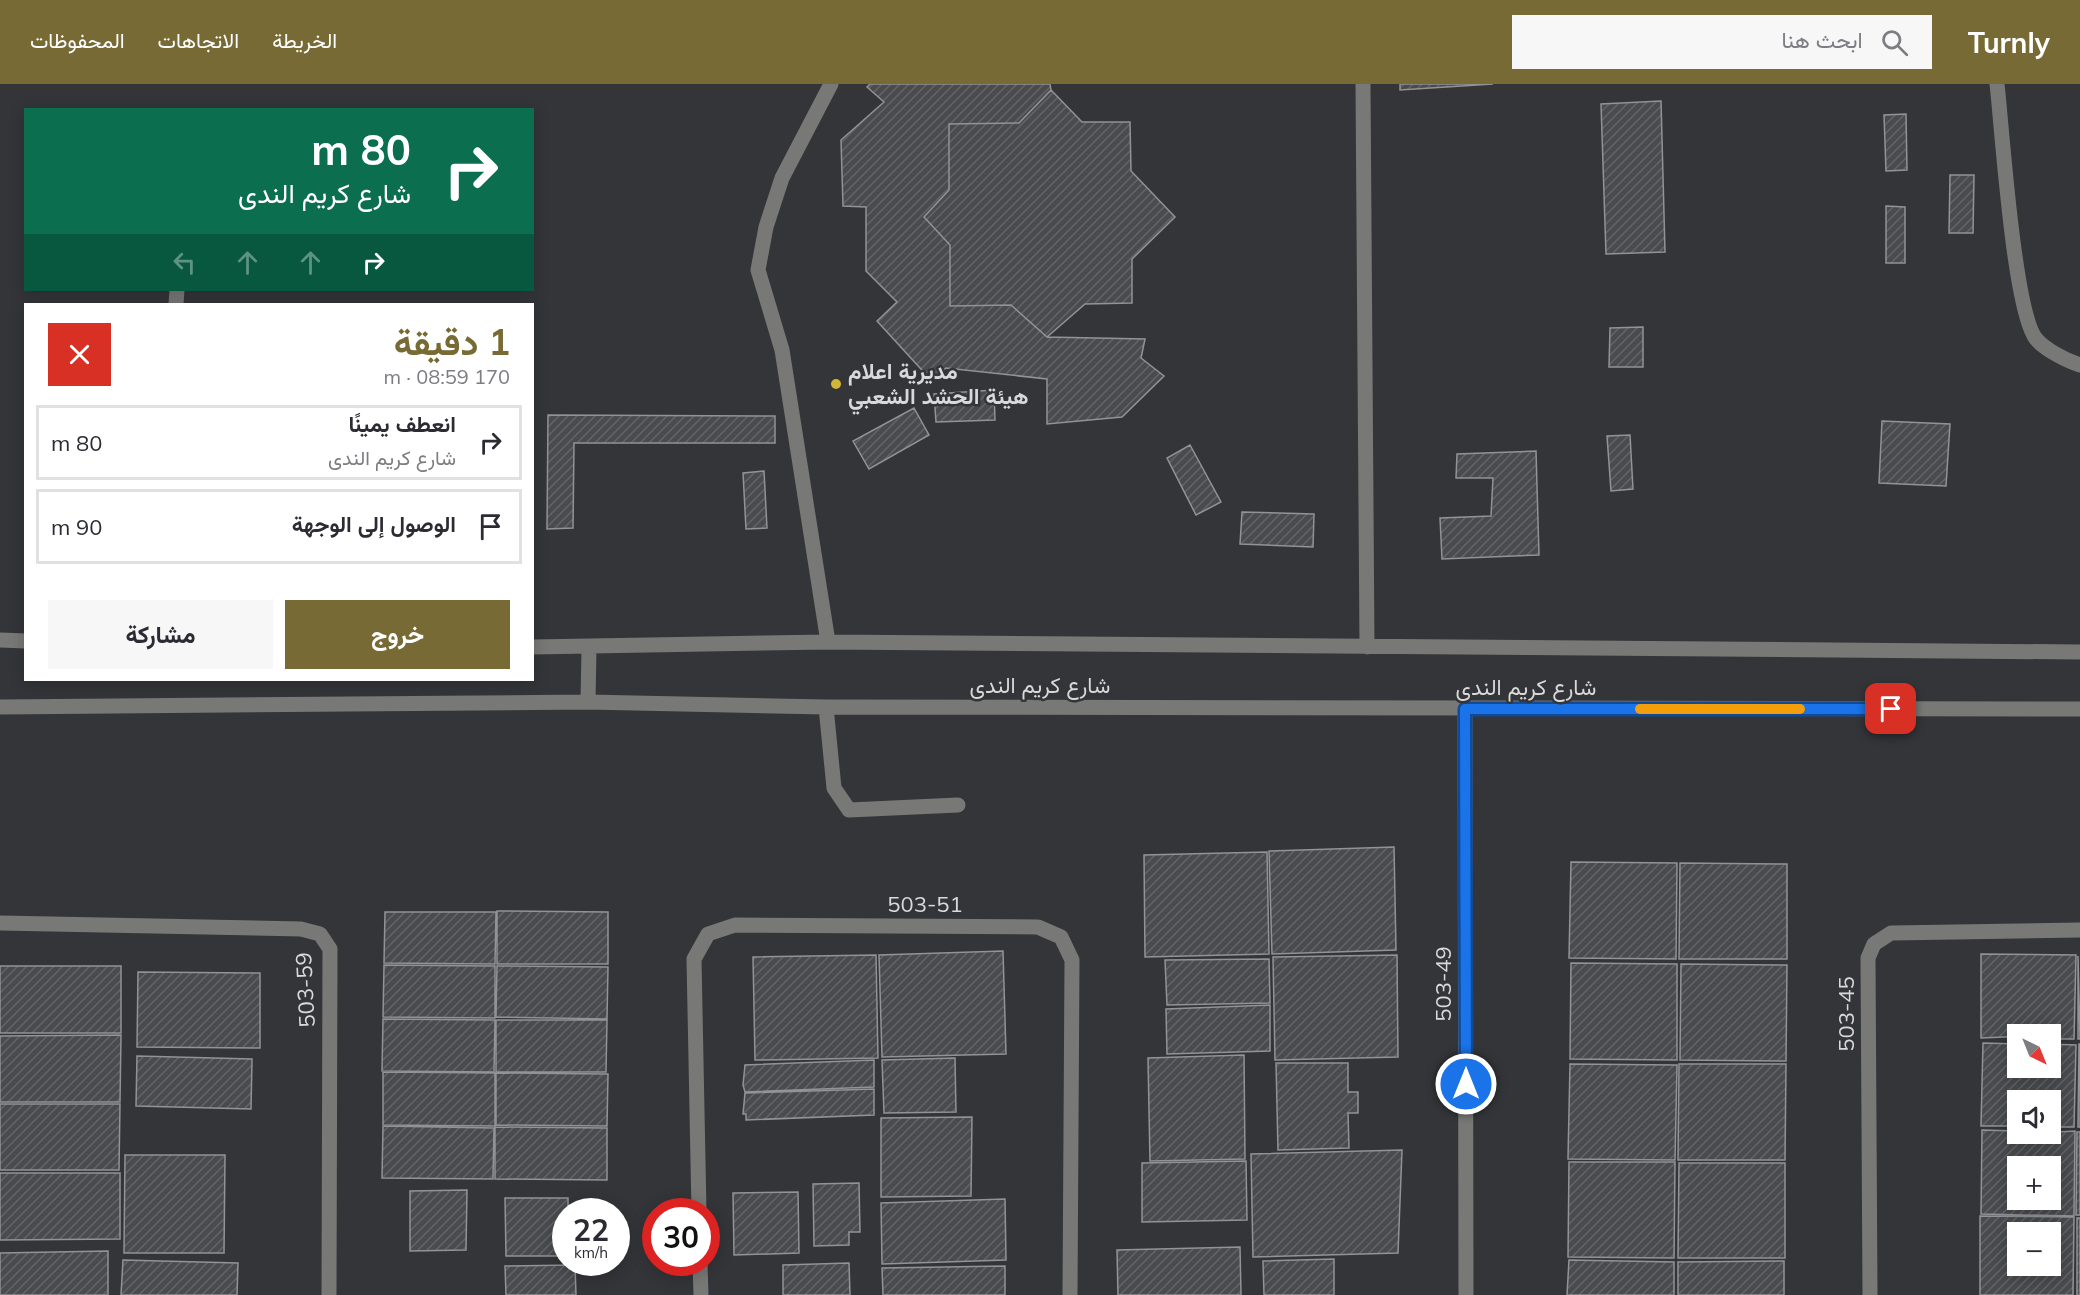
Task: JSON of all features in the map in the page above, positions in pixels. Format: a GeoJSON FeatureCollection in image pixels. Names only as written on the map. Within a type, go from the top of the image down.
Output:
{"type":"FeatureCollection","features":[{"type":"Feature","properties":{"kind":"street"},"geometry":{"type":"LineString","coordinates":[[828,642],[782,350],[758,270],[766,226],[782,178],[831,84]]}},
{"type":"Feature","properties":{"kind":"street"},"geometry":{"type":"LineString","coordinates":[[1363,84],[1367,647]]}},
{"type":"Feature","properties":{"kind":"street"},"geometry":{"type":"LineString","coordinates":[[1997,84],[2020,293],[2036,339],[2070,362],[2080,365]]}},
{"type":"Feature","properties":{"kind":"street"},"geometry":{"type":"LineString","coordinates":[[0,640],[24,640]]}},
{"type":"Feature","properties":{"kind":"street","name":"شارع كريم الندى"},"geometry":{"type":"LineString","coordinates":[[534,647],[589,648],[828,642],[2080,652]]}},
{"type":"Feature","properties":{"kind":"street"},"geometry":{"type":"LineString","coordinates":[[588,702],[589,648]]}},
{"type":"Feature","properties":{"kind":"street","name":"شارع كريم الندى"},"geometry":{"type":"LineString","coordinates":[[0,707],[588,702],[826,707],[2080,709]]}},
{"type":"Feature","properties":{"kind":"street"},"geometry":{"type":"LineString","coordinates":[[826,707],[834,788],[849,810],[958,805]]}},
{"type":"Feature","properties":{"kind":"street","name":"503-49"},"geometry":{"type":"LineString","coordinates":[[1465,709],[1466,1295]]}},
{"type":"Feature","properties":{"kind":"street","name":"503-59"},"geometry":{"type":"LineString","coordinates":[[0,923],[301,929],[320,934],[330,949],[329,1295]]}},
{"type":"Feature","properties":{"kind":"street","name":"503-51"},"geometry":{"type":"LineString","coordinates":[[699,1198],[694,959],[708,934],[735,925],[1038,927],[1061,936],[1072,960],[1070,1295]]}},
{"type":"Feature","properties":{"kind":"street","name":"503-45"},"geometry":{"type":"LineString","coordinates":[[1870,1295],[1868,958],[1874,944],[1891,933],[2080,930]]}},
{"type":"Feature","properties":{"kind":"street"},"geometry":{"type":"LineString","coordinates":[[700,1276],[701,1295]]}},
{"type":"Feature","properties":{"kind":"building"},"geometry":{"type":"Polygon","coordinates":[[[870,84],[1050,84],[1051,90],[1019,123],[949,124],[949,190],[924,217],[950,245],[950,306],[1011,305],[1047,337],[1145,339],[1141,358],[1164,376],[1122,417],[1047,424],[1047,379],[946,368],[931,380],[877,321],[897,302],[866,271],[866,207],[843,206],[841,140],[884,102],[867,87],[870,84]]]}},
{"type":"Feature","properties":{"kind":"building"},"geometry":{"type":"Polygon","coordinates":[[[1400,84],[1493,84],[1400,90],[1400,84]]]}},
{"type":"Feature","properties":{"kind":"building"},"geometry":{"type":"Polygon","coordinates":[[[1051,90],[1082,122],[1130,122],[1131,171],[1175,217],[1132,259],[1132,303],[1085,304],[1047,337],[1011,305],[950,306],[950,245],[924,217],[949,190],[949,124],[1019,123],[1051,90]]]}},
{"type":"Feature","properties":{"kind":"building"},"geometry":{"type":"Polygon","coordinates":[[[1661,101],[1665,252],[1606,254],[1601,104],[1661,101]]]}},
{"type":"Feature","properties":{"kind":"building"},"geometry":{"type":"Polygon","coordinates":[[[1906,114],[1907,170],[1886,171],[1884,115],[1906,114]]]}},
{"type":"Feature","properties":{"kind":"building"},"geometry":{"type":"Polygon","coordinates":[[[1950,175],[1974,175],[1973,233],[1949,233],[1950,175]]]}},
{"type":"Feature","properties":{"kind":"building"},"geometry":{"type":"Polygon","coordinates":[[[1886,206],[1905,207],[1905,263],[1886,263],[1886,206]]]}},
{"type":"Feature","properties":{"kind":"building"},"geometry":{"type":"Polygon","coordinates":[[[1643,327],[1643,367],[1609,367],[1610,328],[1643,327]]]}},
{"type":"Feature","properties":{"kind":"building"},"geometry":{"type":"Polygon","coordinates":[[[994,390],[995,420],[936,422],[934,394],[994,390]]]}},
{"type":"Feature","properties":{"kind":"building"},"geometry":{"type":"Polygon","coordinates":[[[914,408],[929,435],[869,469],[853,441],[914,408]]]}},
{"type":"Feature","properties":{"kind":"building"},"geometry":{"type":"Polygon","coordinates":[[[548,415],[775,416],[775,443],[574,443],[573,528],[547,529],[548,415]]]}},
{"type":"Feature","properties":{"kind":"building"},"geometry":{"type":"Polygon","coordinates":[[[1882,421],[1950,424],[1946,486],[1879,483],[1882,421]]]}},
{"type":"Feature","properties":{"kind":"building"},"geometry":{"type":"Polygon","coordinates":[[[1630,435],[1633,489],[1611,491],[1607,436],[1630,435]]]}},
{"type":"Feature","properties":{"kind":"building"},"geometry":{"type":"Polygon","coordinates":[[[1190,445],[1221,502],[1196,515],[1167,458],[1190,445]]]}},
{"type":"Feature","properties":{"kind":"building"},"geometry":{"type":"Polygon","coordinates":[[[1536,451],[1539,555],[1442,559],[1440,518],[1491,516],[1493,478],[1456,478],[1457,454],[1536,451]]]}},
{"type":"Feature","properties":{"kind":"building"},"geometry":{"type":"Polygon","coordinates":[[[764,471],[767,528],[746,529],[743,473],[764,471]]]}},
{"type":"Feature","properties":{"kind":"building"},"geometry":{"type":"Polygon","coordinates":[[[1242,512],[1314,514],[1313,547],[1240,544],[1242,512]]]}},
{"type":"Feature","properties":{"kind":"building"},"geometry":{"type":"Polygon","coordinates":[[[1394,847],[1396,950],[1272,954],[1269,851],[1394,847]]]}},
{"type":"Feature","properties":{"kind":"building"},"geometry":{"type":"Polygon","coordinates":[[[1267,852],[1269,954],[1145,957],[1144,855],[1267,852]]]}},
{"type":"Feature","properties":{"kind":"building"},"geometry":{"type":"Polygon","coordinates":[[[1571,862],[1677,863],[1676,959],[1569,958],[1571,862]]]}},
{"type":"Feature","properties":{"kind":"building"},"geometry":{"type":"Polygon","coordinates":[[[1680,863],[1787,864],[1787,959],[1679,959],[1680,863]]]}},
{"type":"Feature","properties":{"kind":"building"},"geometry":{"type":"Polygon","coordinates":[[[497,911],[608,912],[608,964],[497,964],[497,911]]]}},
{"type":"Feature","properties":{"kind":"building"},"geometry":{"type":"Polygon","coordinates":[[[385,912],[496,912],[495,964],[384,963],[385,912]]]}},
{"type":"Feature","properties":{"kind":"building"},"geometry":{"type":"Polygon","coordinates":[[[1003,951],[1006,1054],[882,1057],[879,955],[1003,951]]]}},
{"type":"Feature","properties":{"kind":"building"},"geometry":{"type":"Polygon","coordinates":[[[1981,954],[2076,955],[2074,1039],[2061,1039],[2061,1024],[2007,1024],[2007,1037],[1981,1038],[1981,954]]]}},
{"type":"Feature","properties":{"kind":"building"},"geometry":{"type":"Polygon","coordinates":[[[876,955],[878,1058],[755,1060],[753,957],[876,955]]]}},
{"type":"Feature","properties":{"kind":"building"},"geometry":{"type":"Polygon","coordinates":[[[1397,955],[1398,1057],[1275,1060],[1273,957],[1397,955]]]}},
{"type":"Feature","properties":{"kind":"building"},"geometry":{"type":"Polygon","coordinates":[[[2078,956],[2080,1039],[2078,1039],[2078,956]]]}},
{"type":"Feature","properties":{"kind":"building"},"geometry":{"type":"Polygon","coordinates":[[[1269,959],[1270,1003],[1167,1005],[1165,960],[1269,959]]]}},
{"type":"Feature","properties":{"kind":"building"},"geometry":{"type":"Polygon","coordinates":[[[1571,963],[1677,964],[1677,1060],[1570,1059],[1571,963]]]}},
{"type":"Feature","properties":{"kind":"building"},"geometry":{"type":"Polygon","coordinates":[[[1681,964],[1787,965],[1786,1061],[1680,1060],[1681,964]]]}},
{"type":"Feature","properties":{"kind":"building"},"geometry":{"type":"Polygon","coordinates":[[[384,965],[495,966],[495,1018],[383,1017],[384,965]]]}},
{"type":"Feature","properties":{"kind":"building"},"geometry":{"type":"Polygon","coordinates":[[[0,966],[121,966],[121,1033],[0,1033],[0,966]]]}},
{"type":"Feature","properties":{"kind":"building"},"geometry":{"type":"Polygon","coordinates":[[[497,966],[608,967],[607,1019],[496,1017],[497,966]]]}},
{"type":"Feature","properties":{"kind":"building"},"geometry":{"type":"Polygon","coordinates":[[[138,972],[260,973],[260,1048],[137,1047],[138,972]]]}},
{"type":"Feature","properties":{"kind":"building"},"geometry":{"type":"Polygon","coordinates":[[[1270,1005],[1270,1051],[1167,1054],[1166,1009],[1270,1005]]]}},
{"type":"Feature","properties":{"kind":"building"},"geometry":{"type":"Polygon","coordinates":[[[383,1019],[495,1020],[494,1072],[382,1071],[383,1019]]]}},
{"type":"Feature","properties":{"kind":"building"},"geometry":{"type":"Polygon","coordinates":[[[496,1020],[607,1020],[606,1072],[496,1072],[496,1020]]]}},
{"type":"Feature","properties":{"kind":"building"},"geometry":{"type":"Polygon","coordinates":[[[121,1035],[120,1102],[0,1102],[0,1036],[121,1035]]]}},
{"type":"Feature","properties":{"kind":"building"},"geometry":{"type":"Polygon","coordinates":[[[1983,1043],[2007,1044],[2007,1078],[2061,1078],[2061,1044],[2076,1045],[2074,1127],[2061,1127],[2061,1090],[2007,1090],[2007,1126],[1981,1126],[1983,1043]]]}},
{"type":"Feature","properties":{"kind":"building"},"geometry":{"type":"Polygon","coordinates":[[[2079,1044],[2080,1127],[2078,1127],[2079,1044]]]}},
{"type":"Feature","properties":{"kind":"building"},"geometry":{"type":"Polygon","coordinates":[[[1244,1055],[1245,1159],[1150,1161],[1148,1058],[1244,1055]]]}},
{"type":"Feature","properties":{"kind":"building"},"geometry":{"type":"Polygon","coordinates":[[[137,1056],[252,1059],[251,1109],[136,1106],[137,1056]]]}},
{"type":"Feature","properties":{"kind":"building"},"geometry":{"type":"Polygon","coordinates":[[[955,1058],[956,1112],[884,1113],[882,1060],[955,1058]]]}},
{"type":"Feature","properties":{"kind":"building"},"geometry":{"type":"Polygon","coordinates":[[[874,1060],[874,1087],[745,1092],[743,1085],[745,1065],[874,1060]]]}},
{"type":"Feature","properties":{"kind":"building"},"geometry":{"type":"Polygon","coordinates":[[[1276,1063],[1348,1063],[1348,1092],[1358,1092],[1358,1113],[1348,1113],[1349,1148],[1278,1150],[1276,1063]]]}},
{"type":"Feature","properties":{"kind":"building"},"geometry":{"type":"Polygon","coordinates":[[[1570,1064],[1677,1065],[1675,1160],[1568,1159],[1570,1064]]]}},
{"type":"Feature","properties":{"kind":"building"},"geometry":{"type":"Polygon","coordinates":[[[1679,1064],[1786,1064],[1785,1160],[1678,1160],[1679,1064]]]}},
{"type":"Feature","properties":{"kind":"building"},"geometry":{"type":"Polygon","coordinates":[[[383,1072],[495,1073],[495,1126],[383,1125],[383,1072]]]}},
{"type":"Feature","properties":{"kind":"building"},"geometry":{"type":"Polygon","coordinates":[[[496,1073],[608,1074],[607,1126],[496,1125],[496,1073]]]}},
{"type":"Feature","properties":{"kind":"building"},"geometry":{"type":"Polygon","coordinates":[[[874,1089],[874,1115],[746,1120],[746,1114],[743,1114],[745,1093],[874,1089]]]}},
{"type":"Feature","properties":{"kind":"building"},"geometry":{"type":"Polygon","coordinates":[[[0,1104],[120,1104],[119,1170],[0,1170],[0,1104]]]}},
{"type":"Feature","properties":{"kind":"building"},"geometry":{"type":"Polygon","coordinates":[[[972,1117],[971,1196],[881,1197],[881,1118],[972,1117]]]}},
{"type":"Feature","properties":{"kind":"building"},"geometry":{"type":"Polygon","coordinates":[[[383,1126],[494,1128],[493,1179],[382,1178],[383,1126]]]}},
{"type":"Feature","properties":{"kind":"building"},"geometry":{"type":"Polygon","coordinates":[[[495,1127],[607,1128],[607,1180],[495,1179],[495,1127]]]}},
{"type":"Feature","properties":{"kind":"building"},"geometry":{"type":"Polygon","coordinates":[[[1982,1130],[2007,1131],[2007,1144],[2061,1144],[2061,1132],[2075,1131],[2074,1216],[1981,1214],[1982,1130]]]}},
{"type":"Feature","properties":{"kind":"building"},"geometry":{"type":"Polygon","coordinates":[[[2077,1132],[2080,1132],[2080,1215],[2076,1215],[2077,1132]]]}},
{"type":"Feature","properties":{"kind":"building"},"geometry":{"type":"Polygon","coordinates":[[[1402,1150],[1398,1253],[1253,1257],[1251,1154],[1402,1150]]]}},
{"type":"Feature","properties":{"kind":"building"},"geometry":{"type":"Polygon","coordinates":[[[125,1155],[225,1155],[224,1253],[124,1253],[125,1155]]]}},
{"type":"Feature","properties":{"kind":"building"},"geometry":{"type":"Polygon","coordinates":[[[1246,1161],[1247,1220],[1142,1222],[1142,1163],[1246,1161]]]}},
{"type":"Feature","properties":{"kind":"building"},"geometry":{"type":"Polygon","coordinates":[[[1569,1162],[1675,1162],[1674,1258],[1568,1257],[1569,1162]]]}},
{"type":"Feature","properties":{"kind":"building"},"geometry":{"type":"Polygon","coordinates":[[[1679,1163],[1785,1163],[1785,1258],[1678,1258],[1679,1163]]]}},
{"type":"Feature","properties":{"kind":"building"},"geometry":{"type":"Polygon","coordinates":[[[0,1173],[120,1173],[120,1239],[0,1240],[0,1173]]]}},
{"type":"Feature","properties":{"kind":"building"},"geometry":{"type":"Polygon","coordinates":[[[859,1183],[860,1232],[849,1232],[849,1245],[814,1246],[813,1184],[859,1183]]]}},
{"type":"Feature","properties":{"kind":"building"},"geometry":{"type":"Polygon","coordinates":[[[467,1190],[466,1250],[410,1251],[410,1191],[467,1190]]]}},
{"type":"Feature","properties":{"kind":"building"},"geometry":{"type":"Polygon","coordinates":[[[798,1192],[799,1253],[734,1255],[733,1193],[798,1192]]]}},
{"type":"Feature","properties":{"kind":"building"},"geometry":{"type":"Polygon","coordinates":[[[505,1198],[552,1198],[552,1256],[506,1256],[505,1198]]]}},
{"type":"Feature","properties":{"kind":"building"},"geometry":{"type":"Polygon","coordinates":[[[1005,1199],[1006,1260],[882,1264],[881,1203],[1005,1199]]]}},
{"type":"Feature","properties":{"kind":"building"},"geometry":{"type":"Polygon","coordinates":[[[1980,1216],[2074,1217],[2073,1295],[1980,1295],[1980,1216]]]}},
{"type":"Feature","properties":{"kind":"building"},"geometry":{"type":"Polygon","coordinates":[[[2077,1218],[2080,1218],[2080,1295],[2077,1295],[2077,1218]]]}},
{"type":"Feature","properties":{"kind":"building"},"geometry":{"type":"Polygon","coordinates":[[[1240,1247],[1241,1295],[1118,1295],[1117,1250],[1240,1247]]]}},
{"type":"Feature","properties":{"kind":"building"},"geometry":{"type":"Polygon","coordinates":[[[108,1251],[108,1295],[0,1295],[0,1253],[108,1251]]]}},
{"type":"Feature","properties":{"kind":"building"},"geometry":{"type":"Polygon","coordinates":[[[1334,1259],[1334,1295],[1264,1295],[1263,1261],[1334,1259]]]}},
{"type":"Feature","properties":{"kind":"building"},"geometry":{"type":"Polygon","coordinates":[[[123,1260],[238,1263],[237,1295],[121,1295],[123,1260]]]}},
{"type":"Feature","properties":{"kind":"building"},"geometry":{"type":"Polygon","coordinates":[[[1569,1260],[1674,1262],[1674,1295],[1567,1295],[1569,1260]]]}},
{"type":"Feature","properties":{"kind":"building"},"geometry":{"type":"Polygon","coordinates":[[[1784,1261],[1784,1295],[1678,1295],[1678,1262],[1784,1261]]]}},
{"type":"Feature","properties":{"kind":"building"},"geometry":{"type":"Polygon","coordinates":[[[849,1263],[850,1295],[783,1295],[783,1265],[849,1263]]]}},
{"type":"Feature","properties":{"kind":"building"},"geometry":{"type":"Polygon","coordinates":[[[552,1265],[552,1276],[575,1276],[576,1295],[506,1295],[505,1266],[552,1265]]]}},
{"type":"Feature","properties":{"kind":"building"},"geometry":{"type":"Polygon","coordinates":[[[1005,1266],[1005,1295],[883,1295],[882,1268],[1005,1266]]]}},
{"type":"Feature","properties":{"kind":"slow traffic"},"geometry":{"type":"LineString","coordinates":[[1640,709],[1800,709]]}},
{"type":"Feature","properties":{"kind":"place","name":"مديرية اعلام هيئة الحشد الشعبي"},"geometry":{"type":"Point","coordinates":[836,384]}},
{"type":"Feature","properties":{"kind":"route"},"geometry":{"type":"LineString","coordinates":[[1466,1084],[1465,709],[1891,709]]}}]}
